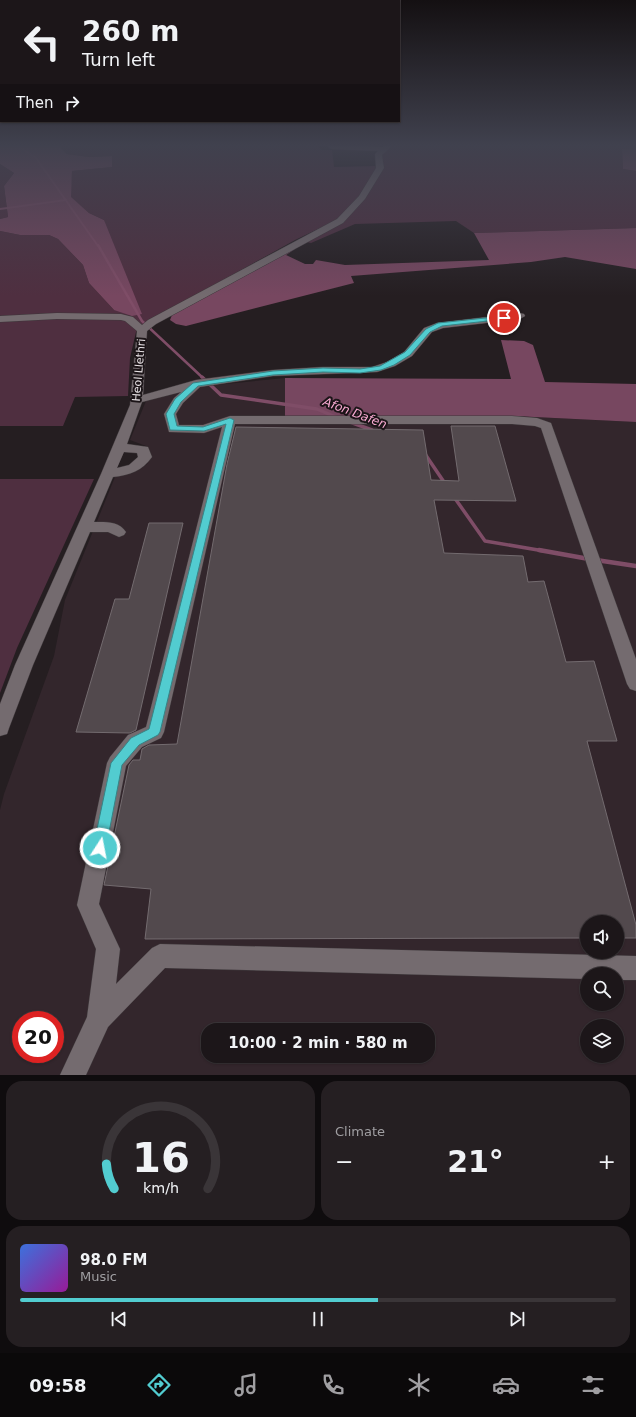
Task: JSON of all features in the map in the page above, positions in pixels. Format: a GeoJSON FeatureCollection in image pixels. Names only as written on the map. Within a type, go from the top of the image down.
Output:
{"type":"FeatureCollection","features":[{"type":"Feature","properties":{"kind":"street","name":"Heol Llethri"},"geometry":{"type":"LineString","coordinates":[[0,728],[24,665],[108,474],[136,405],[142,330],[152,322],[340,221],[363,195]]}},
{"type":"Feature","properties":{"kind":"street"},"geometry":{"type":"LineString","coordinates":[[0,319],[57,316],[122,317],[129,319],[142,330]]}},
{"type":"Feature","properties":{"kind":"street"},"geometry":{"type":"LineString","coordinates":[[137,400],[196,384],[273,373],[323,370],[373,370],[391,364],[408,354],[428,330],[441,325],[520,316]]}},
{"type":"Feature","properties":{"kind":"street"},"geometry":{"type":"LineString","coordinates":[[196,384],[178,401],[170,414],[173,429],[204,429],[230,420],[512,420],[537,422],[547,426],[636,684]]}},
{"type":"Feature","properties":{"kind":"street"},"geometry":{"type":"LineString","coordinates":[[73,1075],[99,1018],[108,949],[88,905],[117,763],[135,741],[154,732],[230,420]]}},
{"type":"Feature","properties":{"kind":"street"},"geometry":{"type":"LineString","coordinates":[[108,474],[130,470],[141,464],[145,457],[144,450],[119,448]]}},
{"type":"Feature","properties":{"kind":"street"},"geometry":{"type":"LineString","coordinates":[[85,526],[111,527],[119,532]]}},
{"type":"Feature","properties":{"kind":"street"},"geometry":{"type":"LineString","coordinates":[[99,1018],[160,956],[636,968]]}},
{"type":"Feature","properties":{"kind":"shaded area"},"geometry":{"type":"Polygon","coordinates":[[[0,195],[5,195],[8,217],[0,219],[0,195]]]}},
{"type":"Feature","properties":{"kind":"shaded area"},"geometry":{"type":"Polygon","coordinates":[[[5,195],[71,195],[71,197],[89,213],[104,220],[142,314],[132,316],[114,310],[89,283],[83,265],[58,239],[49,235],[20,235],[0,231],[0,219],[8,217],[5,195]]]}},
{"type":"Feature","properties":{"kind":"shaded area"},"geometry":{"type":"Polygon","coordinates":[[[70,195],[361,195],[337,220],[295,240],[148,322],[136,332],[130,358],[128,396],[75,397],[63,426],[0,426],[0,231],[20,235],[49,235],[58,239],[83,265],[89,283],[114,310],[104,220],[89,213],[70,197],[70,195]]]}},
{"type":"Feature","properties":{"kind":"shaded area"},"geometry":{"type":"Polygon","coordinates":[[[360,195],[636,195],[636,228],[474,233],[456,221],[355,224],[311,243],[303,241],[340,221],[360,195]]]}},
{"type":"Feature","properties":{"kind":"shaded area"},"geometry":{"type":"Polygon","coordinates":[[[636,228],[636,269],[565,257],[531,262],[351,276],[354,283],[186,326],[176,324],[170,320],[172,315],[286,250],[295,249],[286,255],[305,264],[313,264],[316,260],[345,265],[489,260],[474,233],[636,228]]]}},
{"type":"Feature","properties":{"kind":"shaded area"},"geometry":{"type":"Polygon","coordinates":[[[501,340],[524,341],[533,345],[545,382],[636,384],[636,422],[514,416],[285,416],[285,378],[511,379],[501,340]]]}},
{"type":"Feature","properties":{"kind":"shaded area"},"geometry":{"type":"Polygon","coordinates":[[[285,378],[285,416],[514,416],[636,422],[636,1075],[0,1075],[0,810],[4,794],[54,656],[65,600],[115,477],[134,472],[147,464],[151,455],[146,446],[130,440],[146,401],[205,386],[285,378]]]}},
{"type":"Feature","properties":{"kind":"shaded area"},"geometry":{"type":"Polygon","coordinates":[[[0,479],[94,479],[17,648],[0,693],[0,479]]]}},
{"type":"Feature","properties":{"kind":"building"},"geometry":{"type":"Polygon","coordinates":[[[451,426],[495,426],[516,501],[434,500],[444,553],[523,556],[528,582],[544,581],[566,662],[594,661],[617,741],[587,741],[636,925],[636,938],[624,938],[624,915],[580,915],[580,938],[145,939],[151,889],[104,885],[129,765],[133,760],[140,760],[142,749],[149,745],[177,744],[227,464],[236,427],[423,430],[431,480],[459,481],[451,426]]]}},
{"type":"Feature","properties":{"kind":"building"},"geometry":{"type":"Polygon","coordinates":[[[149,523],[183,523],[136,730],[130,733],[76,732],[115,599],[129,599],[149,523]]]}},
{"type":"Feature","properties":{"kind":"waterway","name":"Afon Dafen"},"geometry":{"type":"LineString","coordinates":[[62,195],[66,200]]}},
{"type":"Feature","properties":{"kind":"waterway"},"geometry":{"type":"LineString","coordinates":[[0,209],[66,200]]}},
{"type":"Feature","properties":{"kind":"waterway","name":"Afon Dafen"},"geometry":{"type":"LineString","coordinates":[[66,200],[98,246]]}},
{"type":"Feature","properties":{"kind":"waterway","name":"Afon Dafen"},"geometry":{"type":"LineString","coordinates":[[98,245],[142,321],[203,378]]}},
{"type":"Feature","properties":{"kind":"waterway","name":"Afon Dafen"},"geometry":{"type":"LineString","coordinates":[[202,377],[221,395],[317,409],[338,418]]}},
{"type":"Feature","properties":{"kind":"waterway","name":"Afon Dafen"},"geometry":{"type":"LineString","coordinates":[[350,422],[372,430]]}},
{"type":"Feature","properties":{"kind":"waterway","name":"Afon Dafen"},"geometry":{"type":"LineString","coordinates":[[425,454],[446,485]]}},
{"type":"Feature","properties":{"kind":"waterway","name":"Afon Dafen"},"geometry":{"type":"LineString","coordinates":[[454,497],[485,541],[544,551]]}},
{"type":"Feature","properties":{"kind":"waterway","name":"Afon Dafen"},"geometry":{"type":"LineString","coordinates":[[539,550],[589,559]]}},
{"type":"Feature","properties":{"kind":"waterway","name":"Afon Dafen"},"geometry":{"type":"LineString","coordinates":[[596,560],[636,566]]}},
{"type":"Feature","properties":{"kind":"route"},"geometry":{"type":"LineString","coordinates":[[100,848],[117,763],[135,741],[154,732],[191,587],[230,420],[204,429],[173,429],[170,414],[178,401],[196,384],[273,373],[323,370],[360,371],[381,368],[408,354],[428,330],[441,325],[504,318]]}}]}
